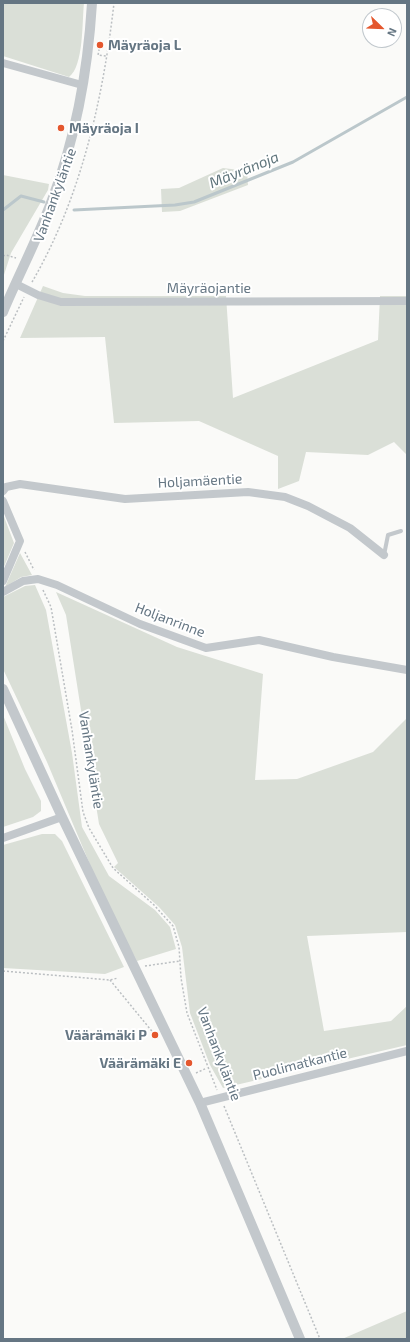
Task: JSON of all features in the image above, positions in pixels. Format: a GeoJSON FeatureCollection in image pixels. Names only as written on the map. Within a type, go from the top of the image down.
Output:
{"type":"FeatureCollection","features":[{"type":"Feature","properties":{"kind":"street","name":"Vanhankyläntie"},"geometry":{"type":"LineString","coordinates":[[3,312],[26,262],[59,181],[71,141],[90,40],[92,3]]}},
{"type":"Feature","properties":{"kind":"street"},"geometry":{"type":"LineString","coordinates":[[3,63],[82,85]]}},
{"type":"Feature","properties":{"kind":"street","name":"Mäyräojantie"},"geometry":{"type":"LineString","coordinates":[[16,284],[38,295],[60,302],[407,301]]}},
{"type":"Feature","properties":{"kind":"street","name":"Holjamäentie"},"geometry":{"type":"LineString","coordinates":[[3,491],[6,487],[20,484],[125,499],[248,492],[285,497],[308,506],[350,528],[384,555]]}},
{"type":"Feature","properties":{"kind":"street"},"geometry":{"type":"LineString","coordinates":[[3,501],[20,541],[3,581]]}},
{"type":"Feature","properties":{"kind":"street"},"geometry":{"type":"LineString","coordinates":[[3,592],[24,581],[38,579]]}},
{"type":"Feature","properties":{"kind":"street","name":"Holjanrinne"},"geometry":{"type":"LineString","coordinates":[[38,579],[57,585],[140,624],[206,648],[260,640],[333,657],[407,670]]}},
{"type":"Feature","properties":{"kind":"street"},"geometry":{"type":"LineString","coordinates":[[3,689],[62,817],[200,1103],[300,1339]]}},
{"type":"Feature","properties":{"kind":"street"},"geometry":{"type":"LineString","coordinates":[[3,838],[62,817]]}},
{"type":"Feature","properties":{"kind":"street","name":"Puolimatkantie"},"geometry":{"type":"LineString","coordinates":[[200,1103],[407,1051]]}},
{"type":"Feature","properties":{"kind":"lane"},"geometry":{"type":"LineString","coordinates":[[384,555],[388,535],[401,531]]}},
{"type":"Feature","properties":{"kind":"path","name":"Vanhankyläntie"},"geometry":{"type":"LineString","coordinates":[[3,341],[28,289],[60,229],[76,186],[88,143],[106,56],[114,3]]}},
{"type":"Feature","properties":{"kind":"path"},"geometry":{"type":"LineString","coordinates":[[100,45],[98,55],[106,56]]}},
{"type":"Feature","properties":{"kind":"path"},"geometry":{"type":"LineString","coordinates":[[3,256],[13,256],[26,262]]}},
{"type":"Feature","properties":{"kind":"path","name":"Vanhankyläntie"},"geometry":{"type":"LineString","coordinates":[[20,541],[51,607],[72,730],[83,812],[89,828],[112,868],[154,906],[173,926],[179,947],[187,1013],[207,1068],[320,1339]]}},
{"type":"Feature","properties":{"kind":"path"},"geometry":{"type":"LineString","coordinates":[[145,966],[180,961]]}},
{"type":"Feature","properties":{"kind":"path"},"geometry":{"type":"LineString","coordinates":[[3,971],[110,980],[118,978]]}},
{"type":"Feature","properties":{"kind":"path"},"geometry":{"type":"LineString","coordinates":[[110,980],[155,1035]]}},
{"type":"Feature","properties":{"kind":"path"},"geometry":{"type":"LineString","coordinates":[[195,1073],[207,1068]]}},
{"type":"Feature","properties":{"kind":"shaded area"},"geometry":{"type":"Polygon","coordinates":[[[3,3],[84,3],[80,53],[74,71],[69,77],[3,56],[3,3]]]}},
{"type":"Feature","properties":{"kind":"shaded area"},"geometry":{"type":"Polygon","coordinates":[[[223,168],[247,171],[248,185],[180,211],[162,212],[161,189],[179,188],[223,168]]]}},
{"type":"Feature","properties":{"kind":"shaded area"},"geometry":{"type":"Polygon","coordinates":[[[3,175],[49,184],[48,190],[11,253],[3,278],[3,175]]]}},
{"type":"Feature","properties":{"kind":"shaded area"},"geometry":{"type":"Polygon","coordinates":[[[43,286],[63,293],[85,296],[226,296],[233,398],[378,340],[380,296],[407,296],[407,455],[394,442],[368,455],[306,452],[299,481],[278,489],[278,456],[199,421],[114,423],[105,337],[20,338],[43,286]]]}},
{"type":"Feature","properties":{"kind":"shaded area"},"geometry":{"type":"Polygon","coordinates":[[[3,514],[14,543],[3,569],[3,514]]]}},
{"type":"Feature","properties":{"kind":"shaded area"},"geometry":{"type":"Polygon","coordinates":[[[20,553],[32,575],[21,577],[5,587],[20,553]]]}},
{"type":"Feature","properties":{"kind":"shaded area"},"geometry":{"type":"Polygon","coordinates":[[[35,585],[46,610],[72,753],[82,827],[109,876],[155,910],[170,927],[176,949],[137,961],[104,898],[47,762],[3,669],[3,597],[25,586],[35,585]]]}},
{"type":"Feature","properties":{"kind":"shaded area"},"geometry":{"type":"Polygon","coordinates":[[[56,592],[177,647],[263,674],[255,780],[297,779],[373,752],[407,718],[407,932],[307,936],[324,1031],[391,1021],[407,1006],[407,1045],[223,1088],[210,1065],[190,1013],[182,947],[175,925],[159,907],[114,867],[118,863],[99,824],[66,615],[56,592]]]}},
{"type":"Feature","properties":{"kind":"shaded area"},"geometry":{"type":"Polygon","coordinates":[[[3,715],[25,769],[41,801],[41,811],[33,817],[3,827],[3,715]]]}},
{"type":"Feature","properties":{"kind":"shaded area"},"geometry":{"type":"Polygon","coordinates":[[[42,834],[55,834],[62,841],[124,967],[105,974],[3,968],[3,845],[42,834]]]}},
{"type":"Feature","properties":{"kind":"shaded area"},"geometry":{"type":"Polygon","coordinates":[[[407,1311],[407,1339],[342,1339],[407,1311]]]}},
{"type":"Feature","properties":{"kind":"waterway","name":"Mäyränoja"},"geometry":{"type":"LineString","coordinates":[[74,210],[175,205],[194,202],[293,162],[407,97]]}},
{"type":"Feature","properties":{"kind":"waterway","name":"Mäyränoja"},"geometry":{"type":"LineString","coordinates":[[3,210],[21,196],[44,202]]}},
{"type":"Feature","properties":{"kind":"place","name":"Mäyräoja L"},"geometry":{"type":"Point","coordinates":[100,45]}},
{"type":"Feature","properties":{"kind":"place","name":"Mäyräoja I"},"geometry":{"type":"Point","coordinates":[61,128]}},
{"type":"Feature","properties":{"kind":"place","name":"Väärämäki P"},"geometry":{"type":"Point","coordinates":[155,1035]}},
{"type":"Feature","properties":{"kind":"place","name":"Väärämäki E"},"geometry":{"type":"Point","coordinates":[189,1063]}}]}
